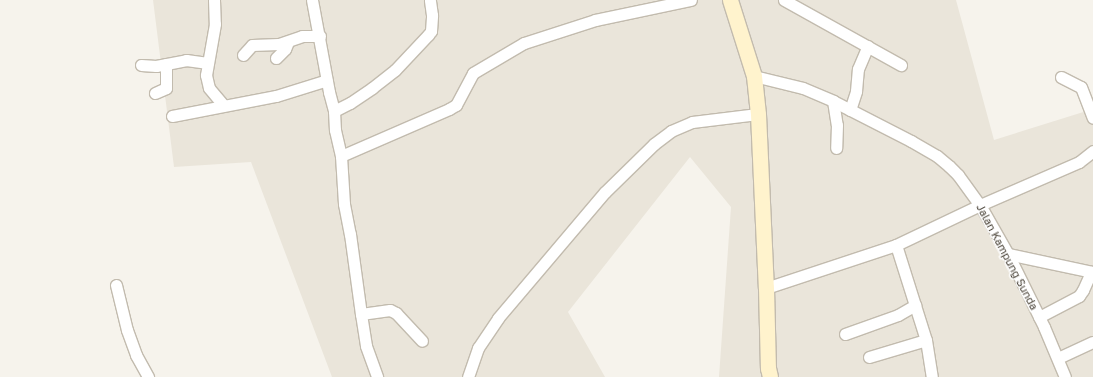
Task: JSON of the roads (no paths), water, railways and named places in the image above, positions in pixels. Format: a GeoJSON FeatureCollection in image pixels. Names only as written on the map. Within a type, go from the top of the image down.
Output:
{"type":"FeatureCollection","features":[{"type":"Feature","properties":{"kind":"street"},"geometry":{"type":"LineString","coordinates":[[214,0],[215,24],[206,75],[209,88],[224,106]]}},
{"type":"Feature","properties":{"kind":"street"},"geometry":{"type":"LineString","coordinates":[[312,0],[334,111],[335,130],[341,156],[344,204],[350,234],[366,346],[377,377]]}},
{"type":"Feature","properties":{"kind":"street"},"geometry":{"type":"LineString","coordinates":[[334,111],[350,103],[389,74],[428,35],[432,15],[430,0]]}},
{"type":"Feature","properties":{"kind":"street"},"geometry":{"type":"LineString","coordinates":[[341,156],[450,109],[456,105],[474,73],[524,43],[595,20],[691,0]]}},
{"type":"Feature","properties":{"kind":"street"},"geometry":{"type":"LineString","coordinates":[[730,0],[754,76],[758,114],[768,368],[770,377]]}},
{"type":"Feature","properties":{"kind":"street"},"geometry":{"type":"LineString","coordinates":[[784,0],[901,65]]}},
{"type":"Feature","properties":{"kind":"street"},"geometry":{"type":"LineString","coordinates":[[243,55],[252,46],[288,42],[302,36],[320,36]]}},
{"type":"Feature","properties":{"kind":"street"},"geometry":{"type":"LineString","coordinates":[[276,58],[285,49],[288,42]]}},
{"type":"Feature","properties":{"kind":"street"},"geometry":{"type":"LineString","coordinates":[[850,110],[856,91],[858,69],[868,46]]}},
{"type":"Feature","properties":{"kind":"street"},"geometry":{"type":"LineString","coordinates":[[141,65],[166,64],[186,60],[208,63]]}},
{"type":"Feature","properties":{"kind":"street"},"geometry":{"type":"LineString","coordinates":[[155,93],[166,88],[166,64]]}},
{"type":"Feature","properties":{"kind":"street","name":"Jalan Kampung Sunda"},"geometry":{"type":"LineString","coordinates":[[754,76],[803,88],[833,101],[911,141],[936,156],[958,175],[980,205],[1008,254],[1039,317],[1065,377]]}},
{"type":"Feature","properties":{"kind":"street"},"geometry":{"type":"LineString","coordinates":[[1061,77],[1080,87],[1093,118]]}},
{"type":"Feature","properties":{"kind":"street"},"geometry":{"type":"LineString","coordinates":[[172,116],[276,96],[327,80]]}},
{"type":"Feature","properties":{"kind":"street"},"geometry":{"type":"LineString","coordinates":[[833,101],[837,126],[836,148]]}},
{"type":"Feature","properties":{"kind":"street"},"geometry":{"type":"LineString","coordinates":[[471,375],[478,348],[498,318],[605,192],[654,144],[670,131],[692,122],[758,114]]}},
{"type":"Feature","properties":{"kind":"street"},"geometry":{"type":"LineString","coordinates":[[766,288],[896,245],[980,205],[1079,162],[1093,151]]}},
{"type":"Feature","properties":{"kind":"street"},"geometry":{"type":"LineString","coordinates":[[896,245],[926,340],[932,377]]}},
{"type":"Feature","properties":{"kind":"street"},"geometry":{"type":"LineString","coordinates":[[1008,254],[1092,272],[1083,290],[1078,296],[1039,317]]}},
{"type":"Feature","properties":{"kind":"street"},"geometry":{"type":"LineString","coordinates":[[116,286],[127,330],[136,355],[148,377]]}},
{"type":"Feature","properties":{"kind":"street"},"geometry":{"type":"LineString","coordinates":[[845,334],[898,315],[915,305]]}},
{"type":"Feature","properties":{"kind":"street"},"geometry":{"type":"LineString","coordinates":[[361,314],[390,310],[396,313],[422,341]]}},
{"type":"Feature","properties":{"kind":"street"},"geometry":{"type":"LineString","coordinates":[[870,357],[926,340]]}},
{"type":"Feature","properties":{"kind":"street"},"geometry":{"type":"LineString","coordinates":[[1058,358],[1093,342]]}}]}
